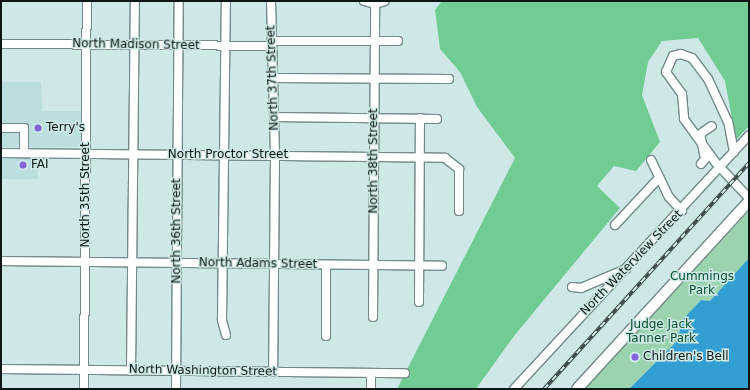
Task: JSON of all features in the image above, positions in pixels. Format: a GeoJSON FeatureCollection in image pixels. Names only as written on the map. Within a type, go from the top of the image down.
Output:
{"type":"FeatureCollection","features":[{"type":"Feature","properties":{"kind":"main road"},"geometry":{"type":"LineString","coordinates":[[577,389],[749,199]]}},
{"type":"Feature","properties":{"kind":"street","name":"North 35th Street"},"geometry":{"type":"LineString","coordinates":[[84,389],[87,1]]}},
{"type":"Feature","properties":{"kind":"street"},"geometry":{"type":"LineString","coordinates":[[131,370],[135,1]]}},
{"type":"Feature","properties":{"kind":"street","name":"North 36th Street"},"geometry":{"type":"LineString","coordinates":[[176,389],[179,1]]}},
{"type":"Feature","properties":{"kind":"street"},"geometry":{"type":"LineString","coordinates":[[226,1],[223,264],[226,335]]}},
{"type":"Feature","properties":{"kind":"street","name":"North 37th Street"},"geometry":{"type":"LineString","coordinates":[[272,1],[271,44],[275,156],[273,372]]}},
{"type":"Feature","properties":{"kind":"street"},"geometry":{"type":"LineString","coordinates":[[364,1],[375,4],[385,1]]}},
{"type":"Feature","properties":{"kind":"street","name":"North 38th Street"},"geometry":{"type":"LineString","coordinates":[[373,317],[375,4]]}},
{"type":"Feature","properties":{"kind":"street","name":"North Madison Street"},"geometry":{"type":"LineString","coordinates":[[1,44],[225,47],[271,44],[398,41]]}},
{"type":"Feature","properties":{"kind":"street"},"geometry":{"type":"LineString","coordinates":[[734,152],[728,122],[708,79],[692,58],[676,55],[666,66],[667,77],[682,94],[684,120],[700,137],[720,168],[749,199]]}},
{"type":"Feature","properties":{"kind":"street"},"geometry":{"type":"LineString","coordinates":[[272,78],[449,79]]}},
{"type":"Feature","properties":{"kind":"street"},"geometry":{"type":"LineString","coordinates":[[274,117],[437,119]]}},
{"type":"Feature","properties":{"kind":"street"},"geometry":{"type":"LineString","coordinates":[[419,302],[420,118]]}},
{"type":"Feature","properties":{"kind":"street"},"geometry":{"type":"LineString","coordinates":[[700,137],[712,126]]}},
{"type":"Feature","properties":{"kind":"street"},"geometry":{"type":"LineString","coordinates":[[1,128],[24,128],[24,153]]}},
{"type":"Feature","properties":{"kind":"street","name":"North Waterview Street"},"geometry":{"type":"LineString","coordinates":[[514,389],[682,211],[749,136]]}},
{"type":"Feature","properties":{"kind":"street"},"geometry":{"type":"LineString","coordinates":[[700,137],[705,158],[701,164]]}},
{"type":"Feature","properties":{"kind":"street","name":"North Proctor Street"},"geometry":{"type":"LineString","coordinates":[[1,153],[420,157],[454,162],[460,175],[459,211]]}},
{"type":"Feature","properties":{"kind":"street"},"geometry":{"type":"LineString","coordinates":[[651,160],[659,178],[673,202],[682,211]]}},
{"type":"Feature","properties":{"kind":"street"},"geometry":{"type":"LineString","coordinates":[[615,225],[659,178]]}},
{"type":"Feature","properties":{"kind":"street","name":"North Adams Street"},"geometry":{"type":"LineString","coordinates":[[1,261],[442,266]]}},
{"type":"Feature","properties":{"kind":"street"},"geometry":{"type":"LineString","coordinates":[[326,265],[326,336]]}},
{"type":"Feature","properties":{"kind":"street"},"geometry":{"type":"LineString","coordinates":[[572,287],[581,288],[628,268]]}},
{"type":"Feature","properties":{"kind":"street","name":"North Washington Street"},"geometry":{"type":"LineString","coordinates":[[1,369],[405,373]]}},
{"type":"Feature","properties":{"kind":"street"},"geometry":{"type":"LineString","coordinates":[[370,373],[371,389]]}},
{"type":"Feature","properties":{"kind":"shaded area"},"geometry":{"type":"Polygon","coordinates":[[[2,82],[41,82],[42,111],[82,111],[82,147],[1,147],[2,82]]]}},
{"type":"Feature","properties":{"kind":"shaded area"},"geometry":{"type":"Polygon","coordinates":[[[1,158],[38,158],[38,179],[1,179],[1,158]]]}},
{"type":"Feature","properties":{"kind":"green space"},"geometry":{"type":"Polygon","coordinates":[[[442,1],[749,1],[749,126],[736,140],[725,81],[698,38],[662,41],[648,62],[642,95],[660,142],[636,171],[614,166],[597,186],[620,208],[514,336],[476,389],[397,389],[515,158],[477,107],[460,72],[440,49],[435,10],[442,1]]]}},
{"type":"Feature","properties":{"kind":"green space"},"geometry":{"type":"Polygon","coordinates":[[[749,211],[749,258],[710,301],[701,300],[684,318],[676,342],[629,389],[584,389],[749,211]]]}},
{"type":"Feature","properties":{"kind":"water"},"geometry":{"type":"Polygon","coordinates":[[[749,258],[749,389],[629,389],[676,342],[684,318],[701,300],[710,301],[749,258]]]}},
{"type":"Feature","properties":{"kind":"railway"},"geometry":{"type":"LineString","coordinates":[[544,389],[749,163]]}},
{"type":"Feature","properties":{"kind":"place","name":"Terry's"},"geometry":{"type":"Point","coordinates":[38,128]}},
{"type":"Feature","properties":{"kind":"place","name":"FAI"},"geometry":{"type":"Point","coordinates":[23,165]}},
{"type":"Feature","properties":{"kind":"place","name":"Children's Bell"},"geometry":{"type":"Point","coordinates":[635,357]}},
{"type":"Feature","properties":{"kind":"park label","name":"Cummings Park"},"geometry":{"type":"Point","coordinates":[702,284]}},
{"type":"Feature","properties":{"kind":"park label","name":"Judge Jack Tanner Park"},"geometry":{"type":"Point","coordinates":[661,332]}}]}
